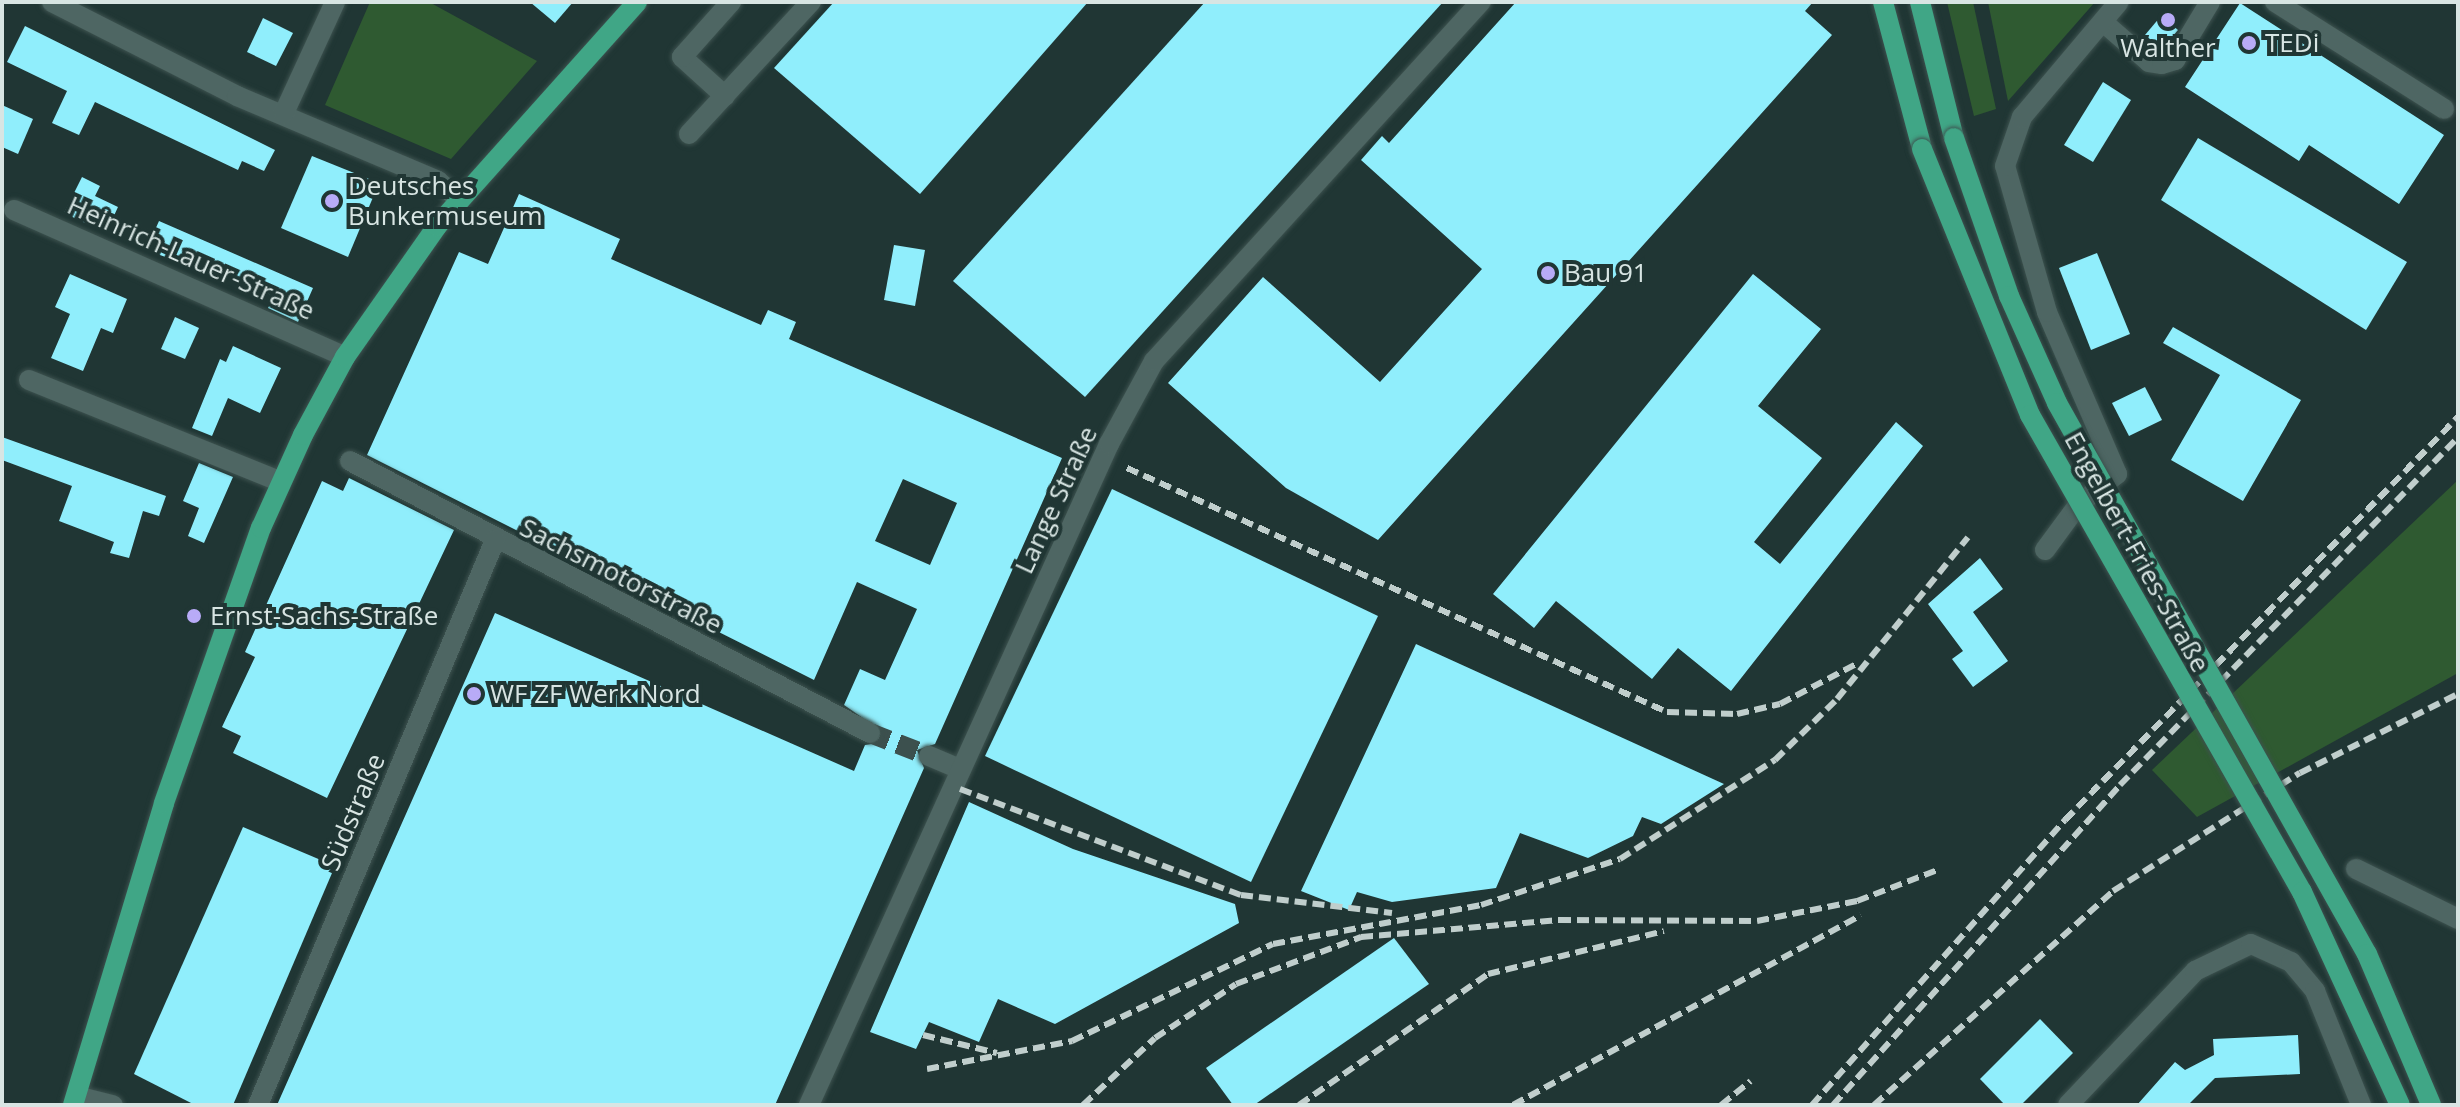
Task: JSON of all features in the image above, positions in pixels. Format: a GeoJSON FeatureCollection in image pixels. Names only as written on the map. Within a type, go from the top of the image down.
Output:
{"type":"FeatureCollection","features":[{"type":"Feature","properties":{"kind":"main road"},"geometry":{"type":"LineString","coordinates":[[74,1101],[159,817],[281,482],[345,357],[459,199],[637,2]]}},
{"type":"Feature","properties":{"kind":"main road","name":"Engelbert-Fries-Straße"},"geometry":{"type":"LineString","coordinates":[[1883,2],[1922,149],[2030,415],[2302,892],[2400,1105]]}},
{"type":"Feature","properties":{"kind":"main road","name":"Engelbert-Fries-Straße"},"geometry":{"type":"LineString","coordinates":[[1920,2],[1954,138],[2004,283],[2057,403],[2367,954],[2431,1105]]}},
{"type":"Feature","properties":{"kind":"street"},"geometry":{"type":"LineString","coordinates":[[52,2],[284,113],[438,181],[459,199]]}},
{"type":"Feature","properties":{"kind":"street"},"geometry":{"type":"LineString","coordinates":[[284,113],[335,2]]}},
{"type":"Feature","properties":{"kind":"street"},"geometry":{"type":"LineString","coordinates":[[725,96],[682,57],[731,2]]}},
{"type":"Feature","properties":{"kind":"street"},"geometry":{"type":"LineString","coordinates":[[689,134],[811,2]]}},
{"type":"Feature","properties":{"kind":"street","name":"Lange Straße"},"geometry":{"type":"LineString","coordinates":[[809,1105],[960,769],[1154,361],[1481,2]]}},
{"type":"Feature","properties":{"kind":"street"},"geometry":{"type":"LineString","coordinates":[[2045,550],[2078,505],[2117,474],[2056,336],[2005,166],[2022,117],[2119,2]]}},
{"type":"Feature","properties":{"kind":"street"},"geometry":{"type":"LineString","coordinates":[[2103,22],[2149,62],[2162,64],[2175,60],[2210,2]]}},
{"type":"Feature","properties":{"kind":"street"},"geometry":{"type":"LineString","coordinates":[[2275,2],[2444,109]]}},
{"type":"Feature","properties":{"kind":"street","name":"Heinrich-Lauer-Straße"},"geometry":{"type":"LineString","coordinates":[[14,210],[345,357]]}},
{"type":"Feature","properties":{"kind":"street"},"geometry":{"type":"LineString","coordinates":[[29,380],[281,482]]}},
{"type":"Feature","properties":{"kind":"street","name":"Sachsmotorstraße"},"geometry":{"type":"LineString","coordinates":[[350,461],[495,540],[870,733]]}},
{"type":"Feature","properties":{"kind":"street","name":"Südstraße"},"geometry":{"type":"LineString","coordinates":[[258,1105],[495,540]]}},
{"type":"Feature","properties":{"kind":"street"},"geometry":{"type":"LineString","coordinates":[[929,756],[960,769]]}},
{"type":"Feature","properties":{"kind":"street"},"geometry":{"type":"LineString","coordinates":[[2356,869],[2458,919]]}},
{"type":"Feature","properties":{"kind":"street"},"geometry":{"type":"LineString","coordinates":[[2068,1105],[2195,971],[2251,944],[2291,962],[2315,991],[2361,1105]]}},
{"type":"Feature","properties":{"kind":"street"},"geometry":{"type":"LineString","coordinates":[[74,1101],[113,1105]]}},
{"type":"Feature","properties":{"kind":"green space"},"geometry":{"type":"Polygon","coordinates":[[[370,2],[429,2],[537,61],[451,159],[325,105],[370,2]]]}},
{"type":"Feature","properties":{"kind":"green space"},"geometry":{"type":"Polygon","coordinates":[[[1947,2],[1973,2],[1996,109],[1974,116],[1947,2]]]}},
{"type":"Feature","properties":{"kind":"green space"},"geometry":{"type":"Polygon","coordinates":[[[1988,2],[2095,2],[2008,101],[1988,2]]]}},
{"type":"Feature","properties":{"kind":"green space"},"geometry":{"type":"Polygon","coordinates":[[[2458,480],[2458,673],[2197,817],[2152,770],[2458,480]]]}},
{"type":"Feature","properties":{"kind":"building"},"geometry":{"type":"Polygon","coordinates":[[[530,2],[573,2],[555,23],[530,2]]]}},
{"type":"Feature","properties":{"kind":"building"},"geometry":{"type":"Polygon","coordinates":[[[834,2],[1088,2],[920,194],[774,68],[834,2]]]}},
{"type":"Feature","properties":{"kind":"building"},"geometry":{"type":"Polygon","coordinates":[[[1205,2],[1443,2],[1085,397],[953,281],[1205,2]]]}},
{"type":"Feature","properties":{"kind":"building","name":"Bau 91"},"geometry":{"type":"Polygon","coordinates":[[[1516,2],[1813,2],[1805,11],[1832,35],[1378,540],[1286,488],[1168,383],[1263,277],[1380,382],[1482,269],[1361,160],[1382,136],[1389,143],[1516,2]]]}},
{"type":"Feature","properties":{"kind":"building"},"geometry":{"type":"Polygon","coordinates":[[[2240,3],[2444,135],[2399,204],[2309,145],[2299,161],[2185,87],[2240,3]]]}},
{"type":"Feature","properties":{"kind":"building"},"geometry":{"type":"Polygon","coordinates":[[[2161,16],[2178,30],[2162,49],[2145,35],[2161,16]]]}},
{"type":"Feature","properties":{"kind":"building"},"geometry":{"type":"Polygon","coordinates":[[[263,18],[293,33],[276,66],[247,52],[263,18]]]}},
{"type":"Feature","properties":{"kind":"building"},"geometry":{"type":"Polygon","coordinates":[[[25,26],[275,150],[264,171],[242,161],[238,170],[95,102],[79,135],[52,123],[67,91],[7,62],[25,26]]]}},
{"type":"Feature","properties":{"kind":"building"},"geometry":{"type":"Polygon","coordinates":[[[2103,82],[2131,100],[2093,162],[2064,145],[2103,82]]]}},
{"type":"Feature","properties":{"kind":"building"},"geometry":{"type":"Polygon","coordinates":[[[2,105],[33,119],[18,154],[2,147],[2,105]]]}},
{"type":"Feature","properties":{"kind":"building"},"geometry":{"type":"Polygon","coordinates":[[[2198,138],[2407,262],[2366,330],[2161,200],[2198,138]]]}},
{"type":"Feature","properties":{"kind":"building","name":"Deutsches Bunkermuseum"},"geometry":{"type":"Polygon","coordinates":[[[312,156],[379,183],[348,257],[281,228],[312,156]]]}},
{"type":"Feature","properties":{"kind":"building"},"geometry":{"type":"Polygon","coordinates":[[[82,177],[100,186],[95,196],[118,207],[106,233],[64,213],[82,177]]]}},
{"type":"Feature","properties":{"kind":"building"},"geometry":{"type":"Polygon","coordinates":[[[519,194],[620,239],[611,259],[761,325],[768,310],[796,322],[789,339],[1062,458],[935,744],[917,750],[924,768],[775,1105],[277,1105],[495,613],[854,771],[865,745],[878,743],[883,732],[844,705],[860,669],[885,680],[917,609],[857,582],[814,680],[367,455],[459,252],[488,264],[519,194]],[[903,479],[875,541],[930,565],[957,503],[903,479]]]}},
{"type":"Feature","properties":{"kind":"building"},"geometry":{"type":"Polygon","coordinates":[[[159,221],[313,288],[298,322],[268,308],[274,296],[146,250],[159,221]]]}},
{"type":"Feature","properties":{"kind":"building"},"geometry":{"type":"Polygon","coordinates":[[[894,245],[925,250],[915,306],[884,300],[894,245]]]}},
{"type":"Feature","properties":{"kind":"building"},"geometry":{"type":"Polygon","coordinates":[[[2097,253],[2130,334],[2091,350],[2059,268],[2097,253]]]}},
{"type":"Feature","properties":{"kind":"building"},"geometry":{"type":"Polygon","coordinates":[[[70,274],[127,299],[113,333],[101,328],[83,371],[51,358],[70,314],[55,307],[70,274]]]}},
{"type":"Feature","properties":{"kind":"building"},"geometry":{"type":"Polygon","coordinates":[[[1753,274],[1821,329],[1758,406],[1822,458],[1754,542],[1780,564],[1896,422],[1923,446],[1731,691],[1678,648],[1652,679],[1556,601],[1534,628],[1493,594],[1753,274]]]}},
{"type":"Feature","properties":{"kind":"building"},"geometry":{"type":"Polygon","coordinates":[[[175,317],[199,328],[185,359],[161,349],[175,317]]]}},
{"type":"Feature","properties":{"kind":"building"},"geometry":{"type":"Polygon","coordinates":[[[2173,327],[2301,400],[2243,501],[2171,460],[2220,375],[2163,343],[2173,327]]]}},
{"type":"Feature","properties":{"kind":"building"},"geometry":{"type":"Polygon","coordinates":[[[233,346],[281,368],[260,413],[228,398],[212,436],[192,428],[220,359],[226,362],[233,346]]]}},
{"type":"Feature","properties":{"kind":"building"},"geometry":{"type":"Polygon","coordinates":[[[2145,387],[2162,420],[2129,436],[2112,403],[2145,387]]]}},
{"type":"Feature","properties":{"kind":"building"},"geometry":{"type":"Polygon","coordinates":[[[2,437],[166,496],[159,516],[143,511],[129,558],[110,553],[114,542],[59,521],[72,486],[2,460],[2,437]]]}},
{"type":"Feature","properties":{"kind":"building"},"geometry":{"type":"Polygon","coordinates":[[[199,463],[233,477],[204,543],[188,536],[199,508],[183,501],[199,463]]]}},
{"type":"Feature","properties":{"kind":"building"},"geometry":{"type":"Polygon","coordinates":[[[349,478],[454,530],[327,798],[233,753],[241,736],[222,727],[255,657],[245,652],[322,481],[343,491],[349,478]]]}},
{"type":"Feature","properties":{"kind":"building"},"geometry":{"type":"Polygon","coordinates":[[[1112,489],[1378,616],[1251,882],[985,756],[1112,489]]]}},
{"type":"Feature","properties":{"kind":"building"},"geometry":{"type":"Polygon","coordinates":[[[1980,558],[2003,589],[1973,612],[2008,661],[1973,687],[1952,659],[1963,651],[1928,604],[1980,558]]]}},
{"type":"Feature","properties":{"kind":"building"},"geometry":{"type":"Polygon","coordinates":[[[1416,644],[1724,784],[1661,824],[1642,817],[1633,836],[1588,858],[1520,833],[1496,888],[1392,902],[1357,892],[1349,910],[1301,891],[1416,644]]]}},
{"type":"Feature","properties":{"kind":"building"},"geometry":{"type":"Polygon","coordinates":[[[969,802],[1073,849],[1235,904],[1239,923],[1055,1024],[998,999],[979,1042],[929,1022],[916,1049],[870,1032],[969,802]]]}},
{"type":"Feature","properties":{"kind":"building"},"geometry":{"type":"Polygon","coordinates":[[[243,827],[335,866],[233,1105],[195,1105],[134,1074],[243,827]]]}},
{"type":"Feature","properties":{"kind":"building"},"geometry":{"type":"Polygon","coordinates":[[[1394,938],[1429,984],[1254,1105],[1233,1105],[1206,1068],[1394,938]]]}},
{"type":"Feature","properties":{"kind":"building"},"geometry":{"type":"Polygon","coordinates":[[[2040,1019],[2073,1053],[2021,1105],[2005,1105],[1980,1079],[2040,1019]]]}},
{"type":"Feature","properties":{"kind":"building"},"geometry":{"type":"Polygon","coordinates":[[[2298,1035],[2300,1074],[2215,1078],[2188,1105],[2137,1105],[2175,1062],[2185,1070],[2214,1055],[2213,1039],[2298,1035]]]}},
{"type":"Feature","properties":{"kind":"tunnel"},"geometry":{"type":"LineString","coordinates":[[870,733],[929,756]]}},
{"type":"Feature","properties":{"kind":"railway"},"geometry":{"type":"LineString","coordinates":[[1812,1105],[2065,820],[2458,417]]}},
{"type":"Feature","properties":{"kind":"railway"},"geometry":{"type":"LineString","coordinates":[[1833,1105],[2120,785],[2458,437]]}},
{"type":"Feature","properties":{"kind":"railway"},"geometry":{"type":"LineString","coordinates":[[1127,468],[1667,712],[1737,714],[1780,704],[1858,663]]}},
{"type":"Feature","properties":{"kind":"railway"},"geometry":{"type":"LineString","coordinates":[[927,1069],[1072,1041],[1273,944],[1481,905],[1620,859],[1775,760],[1837,699],[1968,537]]}},
{"type":"Feature","properties":{"kind":"railway"},"geometry":{"type":"LineString","coordinates":[[1874,1105],[2113,891],[2300,773],[2458,694]]}},
{"type":"Feature","properties":{"kind":"railway"},"geometry":{"type":"LineString","coordinates":[[960,789],[1241,895],[1392,913]]}},
{"type":"Feature","properties":{"kind":"railway"},"geometry":{"type":"LineString","coordinates":[[1083,1105],[1155,1038],[1236,984],[1361,937],[1559,920],[1757,921],[1857,901],[1940,869]]}},
{"type":"Feature","properties":{"kind":"railway"},"geometry":{"type":"LineString","coordinates":[[1513,1105],[1861,915]]}},
{"type":"Feature","properties":{"kind":"railway"},"geometry":{"type":"LineString","coordinates":[[1299,1105],[1488,974],[1664,931]]}},
{"type":"Feature","properties":{"kind":"railway"},"geometry":{"type":"LineString","coordinates":[[923,1035],[997,1053]]}},
{"type":"Feature","properties":{"kind":"railway"},"geometry":{"type":"LineString","coordinates":[[1721,1105],[1751,1081]]}},
{"type":"Feature","properties":{"kind":"place","name":"Walther"},"geometry":{"type":"Point","coordinates":[2168,20]}},
{"type":"Feature","properties":{"kind":"place","name":"TEDi"},"geometry":{"type":"Point","coordinates":[2249,43]}},
{"type":"Feature","properties":{"kind":"place","name":"Deutsches Bunkermuseum"},"geometry":{"type":"Point","coordinates":[332,201]}},
{"type":"Feature","properties":{"kind":"place","name":"Bau 91"},"geometry":{"type":"Point","coordinates":[1548,273]}},
{"type":"Feature","properties":{"kind":"place","name":"Ernst-Sachs-Straße"},"geometry":{"type":"Point","coordinates":[194,616]}},
{"type":"Feature","properties":{"kind":"place","name":"WF ZF Werk Nord"},"geometry":{"type":"Point","coordinates":[474,694]}}]}
